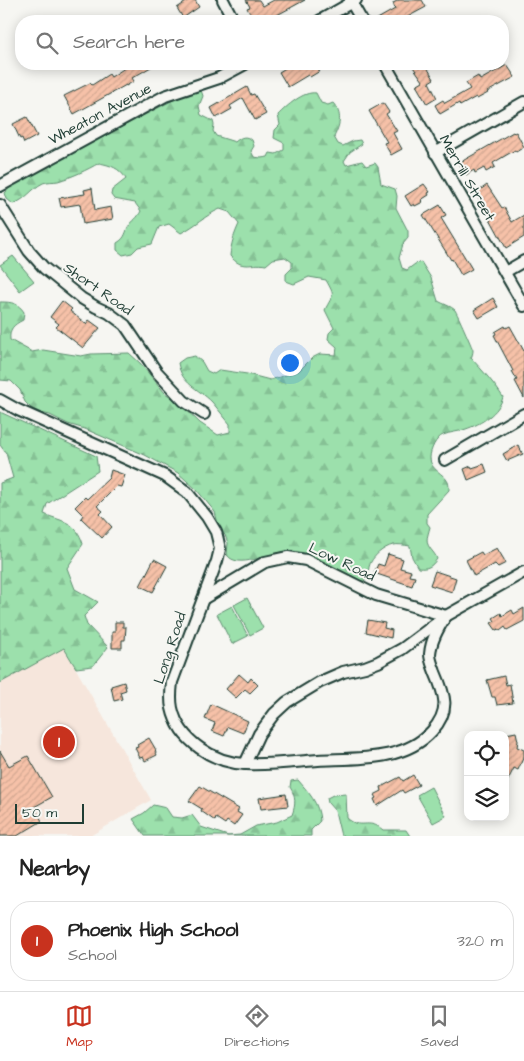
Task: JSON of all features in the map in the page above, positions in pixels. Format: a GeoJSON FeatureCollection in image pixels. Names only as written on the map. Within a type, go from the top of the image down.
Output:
{"type":"FeatureCollection","features":[{"type":"Feature","properties":{"kind":"street"},"geometry":{"type":"LineString","coordinates":[[223,0],[231,15]]}},
{"type":"Feature","properties":{"kind":"street"},"geometry":{"type":"LineString","coordinates":[[329,15],[352,1],[359,15]]}},
{"type":"Feature","properties":{"kind":"street","name":"Wheaton Avenue"},"geometry":{"type":"LineString","coordinates":[[0,186],[157,100],[177,91],[219,78],[234,70]]}},
{"type":"Feature","properties":{"kind":"street","name":"Merrill Street"},"geometry":{"type":"LineString","coordinates":[[388,70],[524,306]]}},
{"type":"Feature","properties":{"kind":"street"},"geometry":{"type":"LineString","coordinates":[[435,153],[524,102]]}},
{"type":"Feature","properties":{"kind":"street","name":"Short Road"},"geometry":{"type":"LineString","coordinates":[[0,205],[28,251],[44,268],[81,298],[125,324],[156,371],[184,401],[204,414]]}},
{"type":"Feature","properties":{"kind":"street"},"geometry":{"type":"LineString","coordinates":[[505,272],[524,261]]}},
{"type":"Feature","properties":{"kind":"street","name":"Long Road"},"geometry":{"type":"LineString","coordinates":[[0,400],[18,410],[165,476],[186,492],[207,517],[216,532],[220,549],[172,682],[170,697],[172,710],[193,744],[224,760],[245,764],[373,757],[404,751],[416,744],[431,733],[439,723],[444,710],[445,695],[430,655],[435,634],[446,616]]}},
{"type":"Feature","properties":{"kind":"street"},"geometry":{"type":"LineString","coordinates":[[445,460],[524,414]]}},
{"type":"Feature","properties":{"kind":"street","name":"Low Road"},"geometry":{"type":"LineString","coordinates":[[203,599],[265,562],[288,557],[311,562],[376,595],[446,616]]}},
{"type":"Feature","properties":{"kind":"street"},"geometry":{"type":"LineString","coordinates":[[245,764],[259,734],[287,702],[320,682],[342,672],[365,668],[402,649],[446,616],[524,572]]}},
{"type":"Feature","properties":{"kind":"shaded area"},"geometry":{"type":"Polygon","coordinates":[[[64,648],[151,800],[90,836],[0,836],[0,683],[64,648]]]}},
{"type":"Feature","properties":{"kind":"green space"},"geometry":{"type":"Polygon","coordinates":[[[201,90],[203,96],[199,106],[201,115],[213,121],[213,131],[216,136],[235,142],[243,137],[250,138],[254,146],[251,151],[254,157],[261,158],[268,157],[270,153],[276,154],[284,150],[284,143],[274,138],[275,130],[280,125],[278,115],[291,104],[306,94],[311,93],[316,93],[321,103],[328,105],[333,103],[339,115],[339,124],[334,137],[338,144],[343,146],[360,140],[362,144],[350,152],[344,161],[346,165],[362,161],[366,166],[375,163],[378,167],[381,184],[395,189],[397,196],[396,208],[408,231],[408,238],[403,244],[399,258],[402,268],[407,270],[421,262],[431,278],[438,301],[455,310],[473,350],[471,358],[503,397],[498,408],[489,417],[472,427],[443,435],[432,448],[430,458],[432,466],[446,479],[449,490],[427,514],[427,523],[430,527],[427,543],[437,559],[429,567],[418,568],[412,557],[410,546],[399,545],[386,548],[375,556],[370,563],[368,579],[363,582],[356,581],[308,559],[285,552],[254,560],[238,561],[232,559],[227,555],[228,543],[225,535],[219,528],[215,512],[196,489],[178,473],[145,455],[31,408],[25,402],[20,390],[11,381],[0,380],[0,302],[14,304],[24,312],[23,320],[11,330],[10,340],[32,352],[43,350],[81,356],[129,353],[165,393],[177,401],[200,423],[218,435],[230,432],[230,424],[212,402],[183,376],[178,363],[185,358],[195,356],[202,362],[207,371],[214,374],[220,370],[270,380],[299,371],[312,358],[320,354],[336,355],[337,347],[328,339],[329,333],[334,328],[325,310],[332,295],[326,280],[309,277],[294,284],[286,281],[286,274],[292,268],[292,262],[285,257],[273,259],[266,265],[243,265],[235,261],[230,256],[230,252],[239,224],[229,212],[220,209],[181,233],[169,224],[159,227],[152,244],[138,247],[132,253],[123,255],[117,250],[117,243],[124,237],[131,223],[141,211],[135,203],[114,199],[111,195],[112,190],[126,179],[121,172],[114,168],[99,163],[58,181],[43,183],[13,204],[7,199],[5,193],[15,182],[181,96],[201,90]]]}},
{"type":"Feature","properties":{"kind":"green space"},"geometry":{"type":"Polygon","coordinates":[[[13,256],[34,281],[20,291],[0,265],[13,256]]]}},
{"type":"Feature","properties":{"kind":"green space"},"geometry":{"type":"Polygon","coordinates":[[[0,412],[96,456],[98,471],[47,504],[44,514],[68,523],[80,536],[83,544],[67,568],[75,589],[98,602],[84,616],[87,625],[108,647],[93,666],[76,668],[64,648],[0,683],[0,483],[13,478],[6,453],[0,445],[0,412]]]}},
{"type":"Feature","properties":{"kind":"green space"},"geometry":{"type":"Polygon","coordinates":[[[247,598],[263,628],[250,635],[234,605],[247,598]]]}},
{"type":"Feature","properties":{"kind":"green space"},"geometry":{"type":"Polygon","coordinates":[[[232,606],[248,636],[232,644],[217,614],[232,606]]]}},
{"type":"Feature","properties":{"kind":"green space"},"geometry":{"type":"Polygon","coordinates":[[[298,780],[313,799],[318,809],[320,821],[311,830],[311,836],[228,836],[240,835],[256,826],[277,822],[292,815],[295,801],[290,787],[291,781],[298,780]]]}},
{"type":"Feature","properties":{"kind":"green space"},"geometry":{"type":"Polygon","coordinates":[[[431,787],[446,816],[433,823],[417,795],[431,787]]]}},
{"type":"Feature","properties":{"kind":"green space"},"geometry":{"type":"Polygon","coordinates":[[[346,794],[347,818],[352,822],[356,824],[373,824],[383,830],[406,830],[410,836],[341,836],[335,811],[328,803],[327,798],[333,795],[346,794]]]}},
{"type":"Feature","properties":{"kind":"green space"},"geometry":{"type":"Polygon","coordinates":[[[153,805],[166,808],[172,817],[182,818],[192,815],[201,827],[228,836],[145,836],[133,819],[153,805]]]}},
{"type":"Feature","properties":{"kind":"building"},"geometry":{"type":"Polygon","coordinates":[[[189,0],[195,0],[199,7],[187,15],[181,15],[177,8],[189,0]]]}},
{"type":"Feature","properties":{"kind":"building"},"geometry":{"type":"Polygon","coordinates":[[[246,0],[259,0],[263,6],[274,0],[305,0],[277,15],[251,15],[247,8],[250,7],[246,0]]]}},
{"type":"Feature","properties":{"kind":"building"},"geometry":{"type":"Polygon","coordinates":[[[399,0],[422,0],[426,7],[411,15],[384,15],[395,9],[393,3],[399,0]]]}},
{"type":"Feature","properties":{"kind":"building"},"geometry":{"type":"Polygon","coordinates":[[[509,68],[515,77],[477,99],[476,97],[460,106],[459,103],[440,114],[435,105],[443,100],[445,103],[470,89],[466,83],[478,76],[480,80],[498,70],[509,70],[509,68]]]}},
{"type":"Feature","properties":{"kind":"building"},"geometry":{"type":"Polygon","coordinates":[[[122,70],[146,70],[132,78],[134,81],[126,86],[74,114],[64,96],[90,83],[92,85],[109,74],[111,77],[122,70]]]}},
{"type":"Feature","properties":{"kind":"building"},"geometry":{"type":"Polygon","coordinates":[[[282,70],[320,71],[310,77],[308,75],[288,87],[279,72],[282,70]]]}},
{"type":"Feature","properties":{"kind":"building"},"geometry":{"type":"Polygon","coordinates":[[[415,70],[429,70],[434,79],[429,82],[437,98],[427,104],[416,85],[423,81],[415,70]]]}},
{"type":"Feature","properties":{"kind":"building"},"geometry":{"type":"Polygon","coordinates":[[[247,87],[251,95],[254,94],[266,114],[255,120],[243,98],[230,106],[232,109],[216,118],[211,108],[247,87]]]}},
{"type":"Feature","properties":{"kind":"building"},"geometry":{"type":"Polygon","coordinates":[[[383,103],[389,112],[386,114],[397,131],[393,133],[402,149],[391,155],[384,143],[387,142],[369,111],[383,103]]]}},
{"type":"Feature","properties":{"kind":"building"},"geometry":{"type":"Polygon","coordinates":[[[27,117],[37,136],[24,143],[13,124],[27,117]]]}},
{"type":"Feature","properties":{"kind":"building"},"geometry":{"type":"Polygon","coordinates":[[[516,132],[524,147],[493,163],[495,167],[486,172],[484,168],[475,173],[474,170],[466,175],[459,163],[516,132]]]}},
{"type":"Feature","properties":{"kind":"building"},"geometry":{"type":"Polygon","coordinates":[[[424,184],[430,192],[428,193],[429,195],[421,200],[423,202],[411,206],[405,196],[424,184]]]}},
{"type":"Feature","properties":{"kind":"building"},"geometry":{"type":"Polygon","coordinates":[[[487,185],[502,208],[504,207],[512,222],[524,215],[524,237],[506,248],[476,193],[487,185]]]}},
{"type":"Feature","properties":{"kind":"building"},"geometry":{"type":"Polygon","coordinates":[[[92,188],[95,210],[111,207],[113,219],[83,224],[80,204],[61,207],[59,198],[85,194],[84,190],[92,188]]]}},
{"type":"Feature","properties":{"kind":"building"},"geometry":{"type":"Polygon","coordinates":[[[440,205],[446,215],[441,218],[472,269],[461,275],[423,215],[440,205]]]}},
{"type":"Feature","properties":{"kind":"building"},"geometry":{"type":"Polygon","coordinates":[[[493,298],[498,307],[479,318],[474,310],[493,298]]]}},
{"type":"Feature","properties":{"kind":"building"},"geometry":{"type":"Polygon","coordinates":[[[62,301],[72,309],[70,311],[86,324],[89,320],[100,328],[83,348],[56,327],[59,324],[50,317],[62,301]]]}},
{"type":"Feature","properties":{"kind":"building"},"geometry":{"type":"Polygon","coordinates":[[[505,326],[506,328],[510,326],[524,351],[524,398],[515,381],[517,380],[513,371],[494,335],[496,334],[495,332],[505,326]]]}},
{"type":"Feature","properties":{"kind":"building"},"geometry":{"type":"Polygon","coordinates":[[[518,445],[523,454],[507,461],[503,454],[518,445]]]}},
{"type":"Feature","properties":{"kind":"building"},"geometry":{"type":"Polygon","coordinates":[[[484,464],[487,472],[468,480],[464,469],[484,464]]]}},
{"type":"Feature","properties":{"kind":"building"},"geometry":{"type":"Polygon","coordinates":[[[111,470],[125,475],[121,487],[117,486],[97,506],[103,511],[100,514],[112,527],[102,538],[81,518],[83,515],[75,507],[85,497],[87,499],[109,478],[111,470]]]}},
{"type":"Feature","properties":{"kind":"building"},"geometry":{"type":"Polygon","coordinates":[[[497,548],[506,563],[498,567],[495,564],[474,576],[466,560],[481,552],[483,555],[497,548]]]}},
{"type":"Feature","properties":{"kind":"building"},"geometry":{"type":"Polygon","coordinates":[[[388,554],[403,559],[400,568],[411,571],[409,576],[415,577],[412,586],[374,573],[378,564],[384,566],[388,554]]]}},
{"type":"Feature","properties":{"kind":"building"},"geometry":{"type":"Polygon","coordinates":[[[154,559],[167,566],[153,592],[140,586],[154,559]]]}},
{"type":"Feature","properties":{"kind":"building"},"geometry":{"type":"Polygon","coordinates":[[[435,571],[456,578],[452,592],[430,585],[435,571]]]}},
{"type":"Feature","properties":{"kind":"building"},"geometry":{"type":"Polygon","coordinates":[[[524,608],[524,621],[507,630],[505,627],[500,631],[499,629],[496,630],[491,623],[495,621],[493,618],[501,613],[502,616],[512,610],[514,614],[524,608]]]}},
{"type":"Feature","properties":{"kind":"building"},"geometry":{"type":"Polygon","coordinates":[[[368,620],[385,623],[384,628],[392,630],[391,638],[366,632],[368,620]]]}},
{"type":"Feature","properties":{"kind":"building"},"geometry":{"type":"Polygon","coordinates":[[[115,622],[123,622],[123,627],[126,627],[122,648],[112,648],[112,632],[115,632],[115,622]]]}},
{"type":"Feature","properties":{"kind":"building"},"geometry":{"type":"Polygon","coordinates":[[[239,674],[248,682],[251,678],[258,685],[250,693],[245,689],[236,698],[226,689],[239,674]]]}},
{"type":"Feature","properties":{"kind":"building"},"geometry":{"type":"Polygon","coordinates":[[[504,676],[506,685],[510,684],[513,703],[497,705],[495,697],[492,697],[487,680],[504,676]]]}},
{"type":"Feature","properties":{"kind":"building"},"geometry":{"type":"Polygon","coordinates":[[[124,682],[126,690],[120,692],[122,699],[114,701],[111,686],[124,682]]]}},
{"type":"Feature","properties":{"kind":"building"},"geometry":{"type":"Polygon","coordinates":[[[211,704],[248,721],[243,733],[228,727],[224,736],[212,731],[215,723],[205,719],[211,704]]]}},
{"type":"Feature","properties":{"kind":"building"},"geometry":{"type":"Polygon","coordinates":[[[516,732],[517,747],[524,750],[524,756],[518,770],[514,768],[509,778],[509,776],[509,733],[516,732]]]}},
{"type":"Feature","properties":{"kind":"building"},"geometry":{"type":"Polygon","coordinates":[[[149,738],[157,755],[145,761],[143,757],[140,758],[135,748],[149,738]]]}},
{"type":"Feature","properties":{"kind":"building"},"geometry":{"type":"Polygon","coordinates":[[[0,751],[9,766],[28,756],[52,797],[34,807],[42,821],[17,836],[0,836],[0,751]]]}},
{"type":"Feature","properties":{"kind":"building"},"geometry":{"type":"Polygon","coordinates":[[[413,775],[419,785],[404,793],[402,790],[377,806],[374,795],[382,791],[381,787],[400,777],[403,781],[413,775]]]}},
{"type":"Feature","properties":{"kind":"building"},"geometry":{"type":"Polygon","coordinates":[[[200,786],[239,809],[237,812],[242,815],[234,826],[227,821],[225,824],[216,818],[215,821],[201,811],[202,809],[189,801],[200,786]]]}},
{"type":"Feature","properties":{"kind":"building"},"geometry":{"type":"Polygon","coordinates":[[[286,794],[288,806],[261,809],[259,798],[286,794]]]}},
{"type":"Feature","properties":{"kind":"place","name":"Phoenix High School"},"geometry":{"type":"Point","coordinates":[59,742]}}]}
